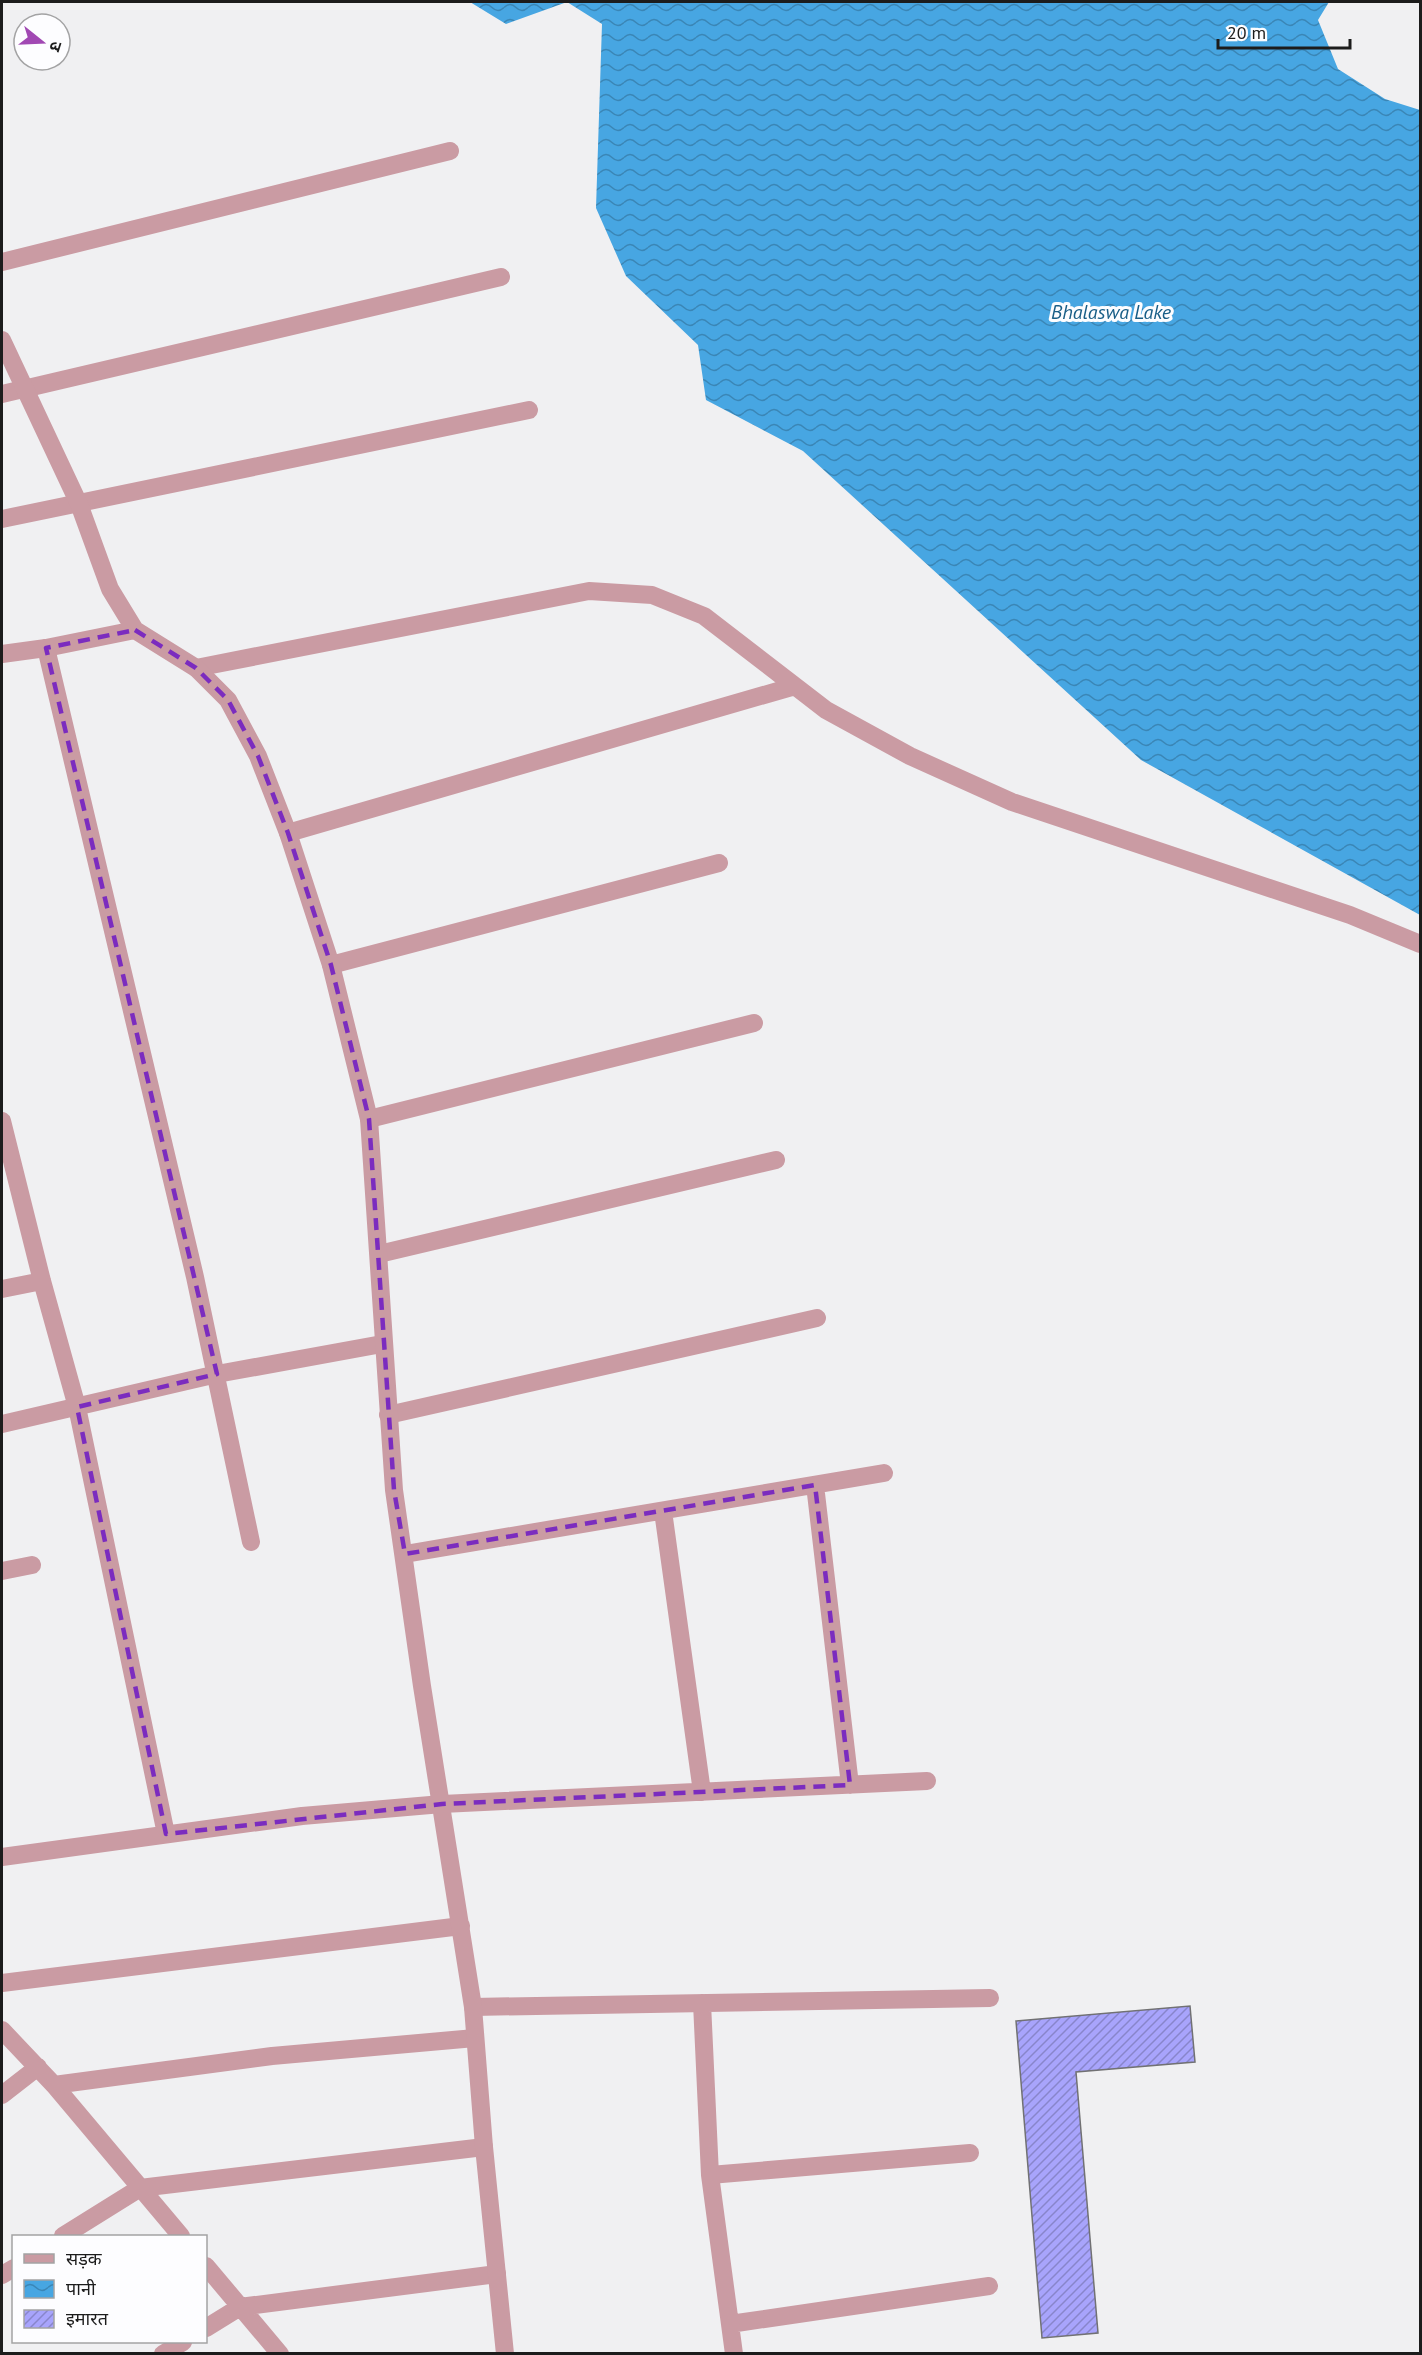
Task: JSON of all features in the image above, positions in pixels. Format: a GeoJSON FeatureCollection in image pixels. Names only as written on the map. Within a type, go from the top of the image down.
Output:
{"type":"FeatureCollection","features":[{"type":"Feature","properties":{"kind":"street"},"geometry":{"type":"LineString","coordinates":[[2,262],[450,151]]}},
{"type":"Feature","properties":{"kind":"street"},"geometry":{"type":"LineString","coordinates":[[2,394],[501,277]]}},
{"type":"Feature","properties":{"kind":"street"},"geometry":{"type":"LineString","coordinates":[[2,340],[79,504],[110,589],[135,630],[196,668],[228,700],[258,756],[288,833],[331,965],[369,1119],[382,1344],[394,1490],[405,1554],[422,1686],[473,2007],[484,2147],[505,2354]]}},
{"type":"Feature","properties":{"kind":"street"},"geometry":{"type":"LineString","coordinates":[[2,519],[529,410]]}},
{"type":"Feature","properties":{"kind":"street"},"geometry":{"type":"LineString","coordinates":[[196,668],[589,591],[652,595],[704,616],[826,710],[910,756],[1012,802],[1350,915],[1420,944]]}},
{"type":"Feature","properties":{"kind":"street"},"geometry":{"type":"LineString","coordinates":[[2,654],[46,648],[135,630]]}},
{"type":"Feature","properties":{"kind":"street"},"geometry":{"type":"LineString","coordinates":[[46,648],[217,1374],[251,1542]]}},
{"type":"Feature","properties":{"kind":"street"},"geometry":{"type":"LineString","coordinates":[[288,833],[795,686]]}},
{"type":"Feature","properties":{"kind":"street"},"geometry":{"type":"LineString","coordinates":[[331,965],[719,863]]}},
{"type":"Feature","properties":{"kind":"street"},"geometry":{"type":"LineString","coordinates":[[369,1119],[754,1023]]}},
{"type":"Feature","properties":{"kind":"street"},"geometry":{"type":"LineString","coordinates":[[2,1121],[42,1281],[77,1407],[166,1834]]}},
{"type":"Feature","properties":{"kind":"street"},"geometry":{"type":"LineString","coordinates":[[378,1254],[776,1160]]}},
{"type":"Feature","properties":{"kind":"street"},"geometry":{"type":"LineString","coordinates":[[2,1289],[42,1281]]}},
{"type":"Feature","properties":{"kind":"street"},"geometry":{"type":"LineString","coordinates":[[388,1415],[817,1318]]}},
{"type":"Feature","properties":{"kind":"street"},"geometry":{"type":"LineString","coordinates":[[2,1424],[217,1374],[382,1344]]}},
{"type":"Feature","properties":{"kind":"street"},"geometry":{"type":"LineString","coordinates":[[405,1554],[884,1473]]}},
{"type":"Feature","properties":{"kind":"street"},"geometry":{"type":"LineString","coordinates":[[815,1485],[850,1785]]}},
{"type":"Feature","properties":{"kind":"street"},"geometry":{"type":"LineString","coordinates":[[663,1511],[702,1792]]}},
{"type":"Feature","properties":{"kind":"street"},"geometry":{"type":"LineString","coordinates":[[2,1571],[32,1565]]}},
{"type":"Feature","properties":{"kind":"street"},"geometry":{"type":"LineString","coordinates":[[2,1857],[302,1816],[442,1804],[927,1781]]}},
{"type":"Feature","properties":{"kind":"street"},"geometry":{"type":"LineString","coordinates":[[2,1983],[461,1926]]}},
{"type":"Feature","properties":{"kind":"street"},"geometry":{"type":"LineString","coordinates":[[473,2007],[990,1998]]}},
{"type":"Feature","properties":{"kind":"street"},"geometry":{"type":"LineString","coordinates":[[702,2003],[710,2175],[734,2354]]}},
{"type":"Feature","properties":{"kind":"street"},"geometry":{"type":"LineString","coordinates":[[2,2030],[54,2085],[180,2235]]}},
{"type":"Feature","properties":{"kind":"street"},"geometry":{"type":"LineString","coordinates":[[54,2085],[272,2056],[475,2038]]}},
{"type":"Feature","properties":{"kind":"street"},"geometry":{"type":"LineString","coordinates":[[2,2095],[38,2067]]}},
{"type":"Feature","properties":{"kind":"street"},"geometry":{"type":"LineString","coordinates":[[65,2235],[140,2188],[484,2147]]}},
{"type":"Feature","properties":{"kind":"street"},"geometry":{"type":"LineString","coordinates":[[710,2175],[970,2153]]}},
{"type":"Feature","properties":{"kind":"street"},"geometry":{"type":"LineString","coordinates":[[207,2267],[280,2354]]}},
{"type":"Feature","properties":{"kind":"street"},"geometry":{"type":"LineString","coordinates":[[207,2327],[240,2307],[497,2274]]}},
{"type":"Feature","properties":{"kind":"street"},"geometry":{"type":"LineString","coordinates":[[730,2324],[989,2286]]}},
{"type":"Feature","properties":{"kind":"street"},"geometry":{"type":"LineString","coordinates":[[163,2354],[181,2343]]}},
{"type":"Feature","properties":{"kind":"highlighted area"},"geometry":{"type":"Polygon","coordinates":[[[135,630],[196,668],[228,700],[258,756],[288,833],[331,965],[369,1119],[394,1490],[405,1554],[815,1485],[850,1785],[442,1804],[166,1834],[77,1407],[217,1374],[46,648],[135,630]]]}},
{"type":"Feature","properties":{"kind":"water"},"geometry":{"type":"Polygon","coordinates":[[[470,2],[567,2],[506,24],[470,2]]]}},
{"type":"Feature","properties":{"kind":"water","name":"Bhalaswa Lake"},"geometry":{"type":"Polygon","coordinates":[[[567,2],[1329,2],[1318,20],[1338,69],[1385,99],[1420,110],[1420,915],[1141,760],[803,451],[706,400],[698,345],[626,276],[596,208],[602,24],[567,2]]]}},
{"type":"Feature","properties":{"kind":"building"},"geometry":{"type":"Polygon","coordinates":[[[1190,2006],[1195,2062],[1076,2072],[1098,2333],[1042,2338],[1016,2021],[1190,2006]]]}}]}
